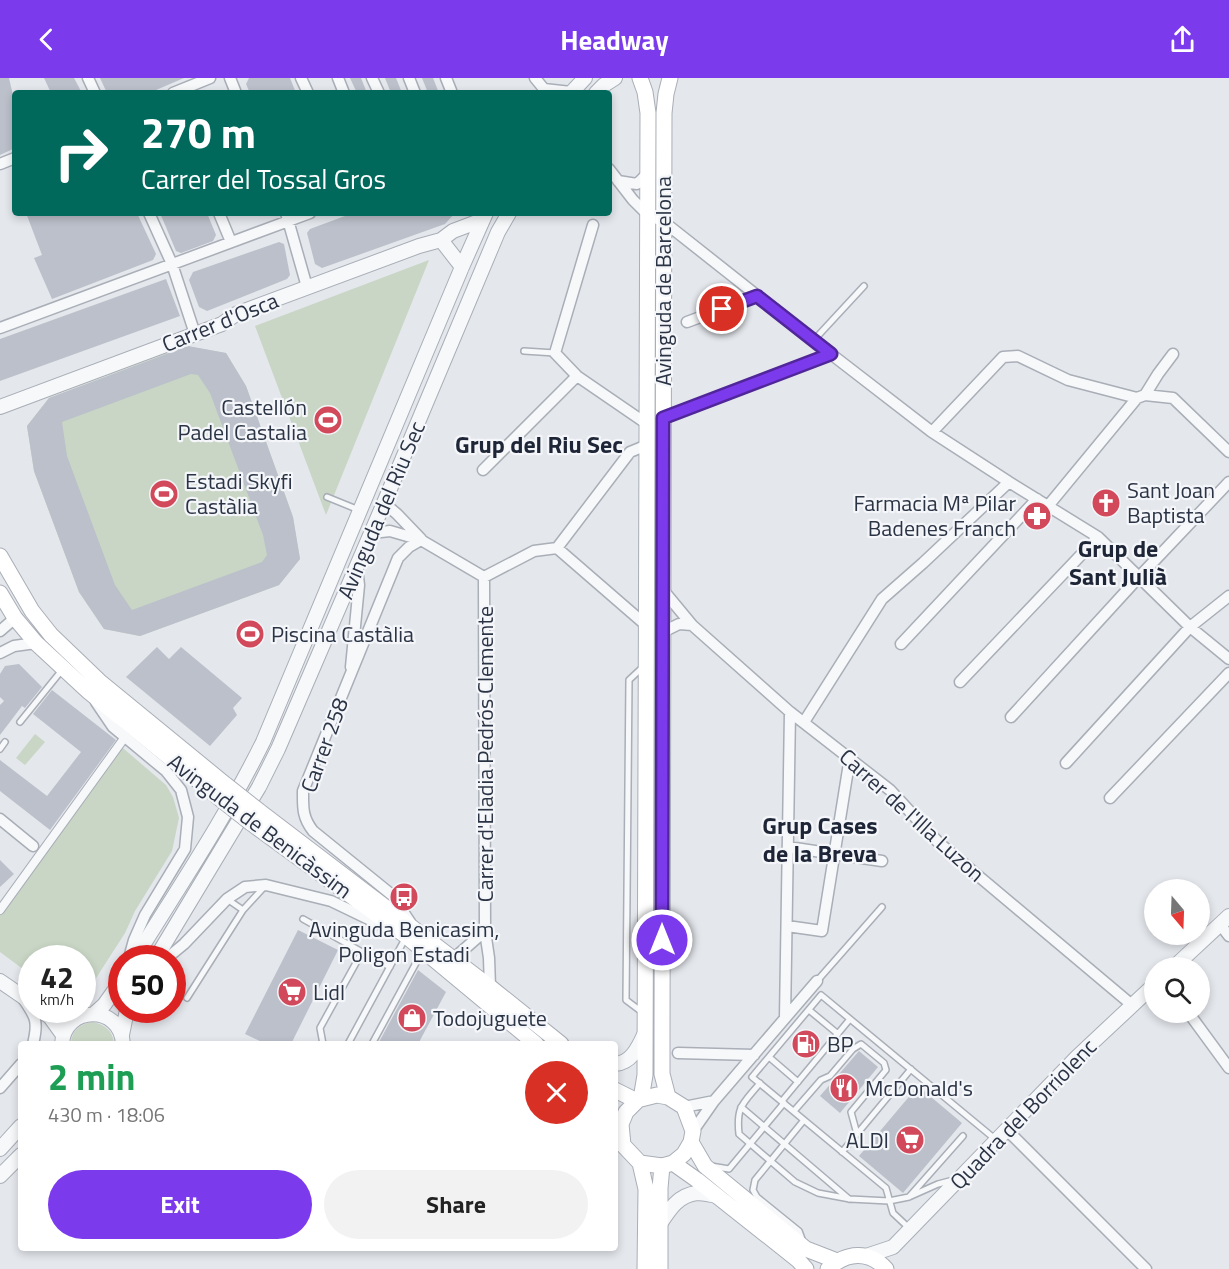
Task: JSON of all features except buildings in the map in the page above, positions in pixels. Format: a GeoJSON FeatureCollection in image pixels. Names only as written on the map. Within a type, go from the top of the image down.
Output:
{"type":"FeatureCollection","features":[{"type":"Feature","properties":{"kind":"main road","name":"Avinguda de Barcelona"},"geometry":{"type":"LineString","coordinates":[[639,1100],[645,1075],[648,216],[643,178],[648,113],[640,78]]}},
{"type":"Feature","properties":{"kind":"main road","name":"Avinguda de Barcelona"},"geometry":{"type":"LineString","coordinates":[[668,1097],[662,1074],[663,418],[664,113],[670,78]]}},
{"type":"Feature","properties":{"kind":"main road","name":"Avinguda de Benicàssim"},"geometry":{"type":"LineString","coordinates":[[0,556],[32,611],[51,635],[222,791]]}},
{"type":"Feature","properties":{"kind":"main road","name":"Avinguda de Benicàssim"},"geometry":{"type":"LineString","coordinates":[[0,593],[15,618],[36,643],[89,692],[410,933],[453,959],[557,1041]]}},
{"type":"Feature","properties":{"kind":"main road","name":"Avinguda de Benicàssim"},"geometry":{"type":"LineString","coordinates":[[410,933],[423,950],[532,1041]]}},
{"type":"Feature","properties":{"kind":"main road"},"geometry":{"type":"LineString","coordinates":[[618,1091],[639,1100]]}},
{"type":"Feature","properties":{"kind":"main road"},"geometry":{"type":"LineString","coordinates":[[645,1269],[645,1189],[640,1163],[623,1145],[618,1120],[639,1100],[657,1095],[668,1097],[684,1107],[692,1137],[705,1166],[806,1249],[833,1265],[851,1256],[866,1256],[880,1262],[888,1269]]}},
{"type":"Feature","properties":{"kind":"main road"},"geometry":{"type":"LineString","coordinates":[[660,1269],[660,1188],[668,1164],[684,1154],[692,1137]]}},
{"type":"Feature","properties":{"kind":"main road"},"geometry":{"type":"LineString","coordinates":[[640,1163],[668,1164],[717,1196],[798,1260],[806,1269]]}},
{"type":"Feature","properties":{"kind":"street"},"geometry":{"type":"LineString","coordinates":[[180,90],[210,78]]}},
{"type":"Feature","properties":{"kind":"street"},"geometry":{"type":"LineString","coordinates":[[535,78],[544,89],[551,90]]}},
{"type":"Feature","properties":{"kind":"street"},"geometry":{"type":"LineString","coordinates":[[574,90],[585,78]]}},
{"type":"Feature","properties":{"kind":"street"},"geometry":{"type":"LineString","coordinates":[[599,90],[615,78]]}},
{"type":"Feature","properties":{"kind":"street"},"geometry":{"type":"LineString","coordinates":[[612,173],[648,216],[664,222],[932,432],[1098,537],[1191,627],[1229,659]]}},
{"type":"Feature","properties":{"kind":"street","name":"Avinguda de Barcelona"},"geometry":{"type":"LineString","coordinates":[[618,181],[643,178]]}},
{"type":"Feature","properties":{"kind":"street","name":"Avinguda de Barcelona"},"geometry":{"type":"LineString","coordinates":[[633,200],[643,178]]}},
{"type":"Feature","properties":{"kind":"street"},"geometry":{"type":"LineString","coordinates":[[150,216],[172,264],[195,334]]}},
{"type":"Feature","properties":{"kind":"street"},"geometry":{"type":"LineString","coordinates":[[220,216],[231,242]]}},
{"type":"Feature","properties":{"kind":"street","name":"Avinguda del Riu Sec"},"geometry":{"type":"LineString","coordinates":[[164,945],[259,786],[278,749],[372,533],[498,232],[507,216]]}},
{"type":"Feature","properties":{"kind":"street"},"geometry":{"type":"LineString","coordinates":[[0,328],[231,242],[288,217],[307,287]]}},
{"type":"Feature","properties":{"kind":"street","name":"Avinguda del Riu Sec"},"geometry":{"type":"LineString","coordinates":[[143,945],[246,777],[263,742],[484,217]]}},
{"type":"Feature","properties":{"kind":"street","name":"Carrer d'Osca"},"geometry":{"type":"LineString","coordinates":[[0,407],[222,324],[236,314],[307,287],[441,240],[453,231],[484,217]]}},
{"type":"Feature","properties":{"kind":"street"},"geometry":{"type":"LineString","coordinates":[[593,225],[555,353],[577,376],[647,424]]}},
{"type":"Feature","properties":{"kind":"street"},"geometry":{"type":"LineString","coordinates":[[441,240],[462,267]]}},
{"type":"Feature","properties":{"kind":"street"},"geometry":{"type":"LineString","coordinates":[[687,322],[757,296]]}},
{"type":"Feature","properties":{"kind":"street"},"geometry":{"type":"LineString","coordinates":[[663,418],[831,354]]}},
{"type":"Feature","properties":{"kind":"street"},"geometry":{"type":"LineString","coordinates":[[1048,506],[1141,397],[1173,354]]}},
{"type":"Feature","properties":{"kind":"street"},"geometry":{"type":"LineString","coordinates":[[932,432],[1003,357],[1018,356],[1068,380],[1141,397],[1173,398],[1229,452]]}},
{"type":"Feature","properties":{"kind":"street"},"geometry":{"type":"LineString","coordinates":[[483,470],[577,376]]}},
{"type":"Feature","properties":{"kind":"street"},"geometry":{"type":"LineString","coordinates":[[646,626],[557,548],[630,452],[647,445]]}},
{"type":"Feature","properties":{"kind":"street"},"geometry":{"type":"LineString","coordinates":[[804,722],[882,599],[1009,482]]}},
{"type":"Feature","properties":{"kind":"street"},"geometry":{"type":"LineString","coordinates":[[1011,717],[1138,577],[1229,482]]}},
{"type":"Feature","properties":{"kind":"street"},"geometry":{"type":"LineString","coordinates":[[901,644],[1037,499]]}},
{"type":"Feature","properties":{"kind":"street","name":"Carrer d'Eladia Pedrós Clemente"},"geometry":{"type":"LineString","coordinates":[[384,503],[421,540]]}},
{"type":"Feature","properties":{"kind":"street","name":"Carrer d'Eladia Pedrós Clemente"},"geometry":{"type":"LineString","coordinates":[[372,533],[390,531],[421,540],[484,577]]}},
{"type":"Feature","properties":{"kind":"street"},"geometry":{"type":"LineString","coordinates":[[960,682],[1098,537]]}},
{"type":"Feature","properties":{"kind":"street","name":"Carrer 258"},"geometry":{"type":"LineString","coordinates":[[303,812],[303,791],[398,558],[409,547],[421,540]]}},
{"type":"Feature","properties":{"kind":"street","name":"Carrer d'Eladia Pedrós Clemente"},"geometry":{"type":"LineString","coordinates":[[484,577],[534,551],[557,548]]}},
{"type":"Feature","properties":{"kind":"street","name":"Carrer 258"},"geometry":{"type":"LineString","coordinates":[[349,679],[359,585],[357,568]]}},
{"type":"Feature","properties":{"kind":"street","name":"Carrer d'Eladia Pedrós Clemente"},"geometry":{"type":"LineString","coordinates":[[484,577],[485,931],[490,987]]}},
{"type":"Feature","properties":{"kind":"street","name":"Carrer de l'Illa Luzon"},"geometry":{"type":"LineString","coordinates":[[663,590],[692,625],[790,712],[890,790],[938,842],[1132,1005]]}},
{"type":"Feature","properties":{"kind":"street"},"geometry":{"type":"LineString","coordinates":[[1066,763],[1191,627],[1229,596]]}},
{"type":"Feature","properties":{"kind":"street"},"geometry":{"type":"LineString","coordinates":[[0,631],[15,618]]}},
{"type":"Feature","properties":{"kind":"street"},"geometry":{"type":"LineString","coordinates":[[663,633],[679,624],[692,625]]}},
{"type":"Feature","properties":{"kind":"street"},"geometry":{"type":"LineString","coordinates":[[0,653],[14,646],[36,643]]}},
{"type":"Feature","properties":{"kind":"street"},"geometry":{"type":"LineString","coordinates":[[1110,798],[1229,673]]}},
{"type":"Feature","properties":{"kind":"street"},"geometry":{"type":"LineString","coordinates":[[89,692],[113,727],[166,771],[181,790],[188,817],[184,849],[145,915],[133,945]]}},
{"type":"Feature","properties":{"kind":"street"},"geometry":{"type":"LineString","coordinates":[[785,1018],[790,712]]}},
{"type":"Feature","properties":{"kind":"street"},"geometry":{"type":"LineString","coordinates":[[0,910],[38,849],[125,737]]}},
{"type":"Feature","properties":{"kind":"street"},"geometry":{"type":"LineString","coordinates":[[787,926],[822,931],[850,758]]}},
{"type":"Feature","properties":{"kind":"street","name":"Avinguda de Benicàssim"},"geometry":{"type":"LineString","coordinates":[[303,812],[313,831],[392,895],[410,933]]}},
{"type":"Feature","properties":{"kind":"street"},"geometry":{"type":"LineString","coordinates":[[0,819],[38,849]]}},
{"type":"Feature","properties":{"kind":"street"},"geometry":{"type":"LineString","coordinates":[[788,847],[882,861]]}},
{"type":"Feature","properties":{"kind":"street"},"geometry":{"type":"LineString","coordinates":[[183,945],[227,899],[245,887],[266,885],[331,901],[410,933]]}},
{"type":"Feature","properties":{"kind":"street"},"geometry":{"type":"LineString","coordinates":[[1185,957],[1225,920],[1229,936]]}},
{"type":"Feature","properties":{"kind":"street","name":"Carrer d'Eladia Pedrós Clemente"},"geometry":{"type":"LineString","coordinates":[[453,959],[485,931]]}},
{"type":"Feature","properties":{"kind":"street"},"geometry":{"type":"LineString","coordinates":[[0,981],[18,994]]}},
{"type":"Feature","properties":{"kind":"street"},"geometry":{"type":"LineString","coordinates":[[692,1137],[714,1101],[817,981]]}},
{"type":"Feature","properties":{"kind":"street","name":"Quadra del Borriolenc"},"geometry":{"type":"LineString","coordinates":[[866,1256],[893,1247],[1077,1057],[1144,994]]}},
{"type":"Feature","properties":{"kind":"street"},"geometry":{"type":"LineString","coordinates":[[96,1012],[108,999]]}},
{"type":"Feature","properties":{"kind":"street"},"geometry":{"type":"LineString","coordinates":[[96,1013],[112,1020],[122,1039]]}},
{"type":"Feature","properties":{"kind":"street"},"geometry":{"type":"LineString","coordinates":[[34,1041],[37,1030],[36,1023]]}},
{"type":"Feature","properties":{"kind":"street"},"geometry":{"type":"LineString","coordinates":[[51,1023],[61,1041]]}},
{"type":"Feature","properties":{"kind":"street"},"geometry":{"type":"LineString","coordinates":[[61,1041],[70,1023]]}},
{"type":"Feature","properties":{"kind":"street"},"geometry":{"type":"LineString","coordinates":[[122,1039],[125,1023]]}},
{"type":"Feature","properties":{"kind":"street"},"geometry":{"type":"LineString","coordinates":[[1196,1023],[1229,1068]]}},
{"type":"Feature","properties":{"kind":"street"},"geometry":{"type":"LineString","coordinates":[[618,1064],[636,1052],[645,1033]]}},
{"type":"Feature","properties":{"kind":"street"},"geometry":{"type":"LineString","coordinates":[[678,1053],[752,1057]]}},
{"type":"Feature","properties":{"kind":"street"},"geometry":{"type":"LineString","coordinates":[[0,1088],[18,1067]]}},
{"type":"Feature","properties":{"kind":"street"},"geometry":{"type":"LineString","coordinates":[[684,1107],[714,1101]]}},
{"type":"Feature","properties":{"kind":"street"},"geometry":{"type":"LineString","coordinates":[[0,1149],[18,1129]]}},
{"type":"Feature","properties":{"kind":"street"},"geometry":{"type":"LineString","coordinates":[[1007,1130],[1146,1269]]}},
{"type":"Feature","properties":{"kind":"street"},"geometry":{"type":"LineString","coordinates":[[0,1176],[18,1158]]}},
{"type":"Feature","properties":{"kind":"street"},"geometry":{"type":"LineString","coordinates":[[660,1224],[671,1208],[682,1198],[697,1193],[717,1196]]}},
{"type":"Feature","properties":{"kind":"street"},"geometry":{"type":"LineString","coordinates":[[888,1269],[893,1247]]}},
{"type":"Feature","properties":{"kind":"lane"},"geometry":{"type":"LineString","coordinates":[[813,341],[864,286]]}},
{"type":"Feature","properties":{"kind":"lane"},"geometry":{"type":"LineString","coordinates":[[524,351],[555,353]]}},
{"type":"Feature","properties":{"kind":"lane"},"geometry":{"type":"LineString","coordinates":[[327,497],[360,511]]}},
{"type":"Feature","properties":{"kind":"lane"},"geometry":{"type":"LineString","coordinates":[[20,722],[64,668]]}},
{"type":"Feature","properties":{"kind":"lane"},"geometry":{"type":"LineString","coordinates":[[0,749],[5,742]]}},
{"type":"Feature","properties":{"kind":"lane"},"geometry":{"type":"LineString","coordinates":[[187,998],[243,910],[266,885]]}},
{"type":"Feature","properties":{"kind":"lane"},"geometry":{"type":"LineString","coordinates":[[227,899],[243,910]]}},
{"type":"Feature","properties":{"kind":"lane"},"geometry":{"type":"LineString","coordinates":[[817,981],[882,907]]}},
{"type":"Feature","properties":{"kind":"lane"},"geometry":{"type":"LineString","coordinates":[[303,919],[390,967]]}},
{"type":"Feature","properties":{"kind":"lane"},"geometry":{"type":"LineString","coordinates":[[350,1041],[410,933]]}},
{"type":"Feature","properties":{"kind":"lane"},"geometry":{"type":"LineString","coordinates":[[374,1041],[423,950]]}},
{"type":"Feature","properties":{"kind":"lane"},"geometry":{"type":"LineString","coordinates":[[322,1041],[320,1028],[362,952]]}},
{"type":"Feature","properties":{"kind":"lane"},"geometry":{"type":"LineString","coordinates":[[910,1229],[893,1213],[886,1188],[752,1077],[821,994],[996,1141]]}},
{"type":"Feature","properties":{"kind":"lane"},"geometry":{"type":"LineString","coordinates":[[809,1010],[838,1034]]}},
{"type":"Feature","properties":{"kind":"lane"},"geometry":{"type":"LineString","coordinates":[[705,1166],[729,1169],[850,1019]]}},
{"type":"Feature","properties":{"kind":"lane"},"geometry":{"type":"LineString","coordinates":[[794,1111],[821,1080],[830,1076],[853,1049],[861,1044],[884,1063],[886,1070],[851,1112],[857,1134]]}},
{"type":"Feature","properties":{"kind":"lane"},"geometry":{"type":"LineString","coordinates":[[752,1057],[760,1067]]}},
{"type":"Feature","properties":{"kind":"lane"},"geometry":{"type":"LineString","coordinates":[[769,1057],[798,1082]]}},
{"type":"Feature","properties":{"kind":"lane"},"geometry":{"type":"LineString","coordinates":[[842,1152],[911,1069]]}},
{"type":"Feature","properties":{"kind":"lane"},"geometry":{"type":"LineString","coordinates":[[760,1083],[741,1107],[737,1118],[739,1134],[795,1182],[818,1193],[850,1199],[889,1201],[909,1197],[938,1184],[960,1178]]}},
{"type":"Feature","properties":{"kind":"lane"},"geometry":{"type":"LineString","coordinates":[[741,1107],[850,1199]]}},
{"type":"Feature","properties":{"kind":"lane"},"geometry":{"type":"LineString","coordinates":[[804,1120],[754,1180],[753,1190],[757,1197],[799,1231],[806,1249]]}},
{"type":"Feature","properties":{"kind":"lane"},"geometry":{"type":"LineString","coordinates":[[909,1197],[963,1136]]}},
{"type":"Feature","properties":{"kind":"green space","name":"Castellón Padel Castalia"},"geometry":{"type":"Polygon","coordinates":[[[429,260],[326,515],[255,326],[429,260]]]}},
{"type":"Feature","properties":{"kind":"green space","name":"Estadi Skyfi Castàlia"},"geometry":{"type":"Polygon","coordinates":[[[186,346],[226,353],[246,386],[293,517],[300,559],[279,585],[140,636],[104,629],[79,592],[34,471],[27,426],[49,398],[186,346]]]}},
{"type":"Feature","properties":{"kind":"green space"},"geometry":{"type":"Polygon","coordinates":[[[35,734],[45,742],[25,765],[16,758],[35,734]]]}},
{"type":"Feature","properties":{"kind":"green space"},"geometry":{"type":"Polygon","coordinates":[[[117,743],[166,785],[173,797],[179,818],[172,851],[135,911],[117,945],[108,945],[108,960],[96,978],[96,945],[18,945],[18,965],[0,952],[0,904],[117,743]]]}},
{"type":"Feature","properties":{"kind":"green space"},"geometry":{"type":"Polygon","coordinates":[[[88,1023],[101,1024],[112,1035],[113,1041],[72,1041],[77,1029],[88,1023]]]}},
{"type":"Feature","properties":{"kind":"place","name":"Castellón Padel Castalia"},"geometry":{"type":"Point","coordinates":[328,420]}},
{"type":"Feature","properties":{"kind":"place","name":"Estadi Skyfi Castàlia"},"geometry":{"type":"Point","coordinates":[164,494]}},
{"type":"Feature","properties":{"kind":"place","name":"Sant Joan Baptista"},"geometry":{"type":"Point","coordinates":[1106,503]}},
{"type":"Feature","properties":{"kind":"place","name":"Farmacia Mª Pilar Badenes Franch"},"geometry":{"type":"Point","coordinates":[1037,516]}},
{"type":"Feature","properties":{"kind":"place","name":"Piscina Castàlia"},"geometry":{"type":"Point","coordinates":[250,634]}},
{"type":"Feature","properties":{"kind":"place","name":"Avinguda Benicasim, Poligon Estadi"},"geometry":{"type":"Point","coordinates":[404,897]}},
{"type":"Feature","properties":{"kind":"place","name":"Lidl"},"geometry":{"type":"Point","coordinates":[292,992]}},
{"type":"Feature","properties":{"kind":"place","name":"Todojuguete"},"geometry":{"type":"Point","coordinates":[412,1018]}},
{"type":"Feature","properties":{"kind":"place","name":"BP"},"geometry":{"type":"Point","coordinates":[806,1044]}},
{"type":"Feature","properties":{"kind":"place","name":"McDonald's"},"geometry":{"type":"Point","coordinates":[844,1088]}},
{"type":"Feature","properties":{"kind":"place","name":"ALDI"},"geometry":{"type":"Point","coordinates":[910,1140]}},
{"type":"Feature","properties":{"kind":"district","name":"Grup del Riu Sec"},"geometry":{"type":"Point","coordinates":[539,445]}},
{"type":"Feature","properties":{"kind":"district","name":"Grup de Sant Julià"},"geometry":{"type":"Point","coordinates":[1118,563]}},
{"type":"Feature","properties":{"kind":"district","name":"Grup Cases de la Breva"},"geometry":{"type":"Point","coordinates":[820,840]}},
{"type":"Feature","properties":{"kind":"route"},"geometry":{"type":"LineString","coordinates":[[662,940],[663,418],[831,354],[757,296],[722,309]]}}]}
